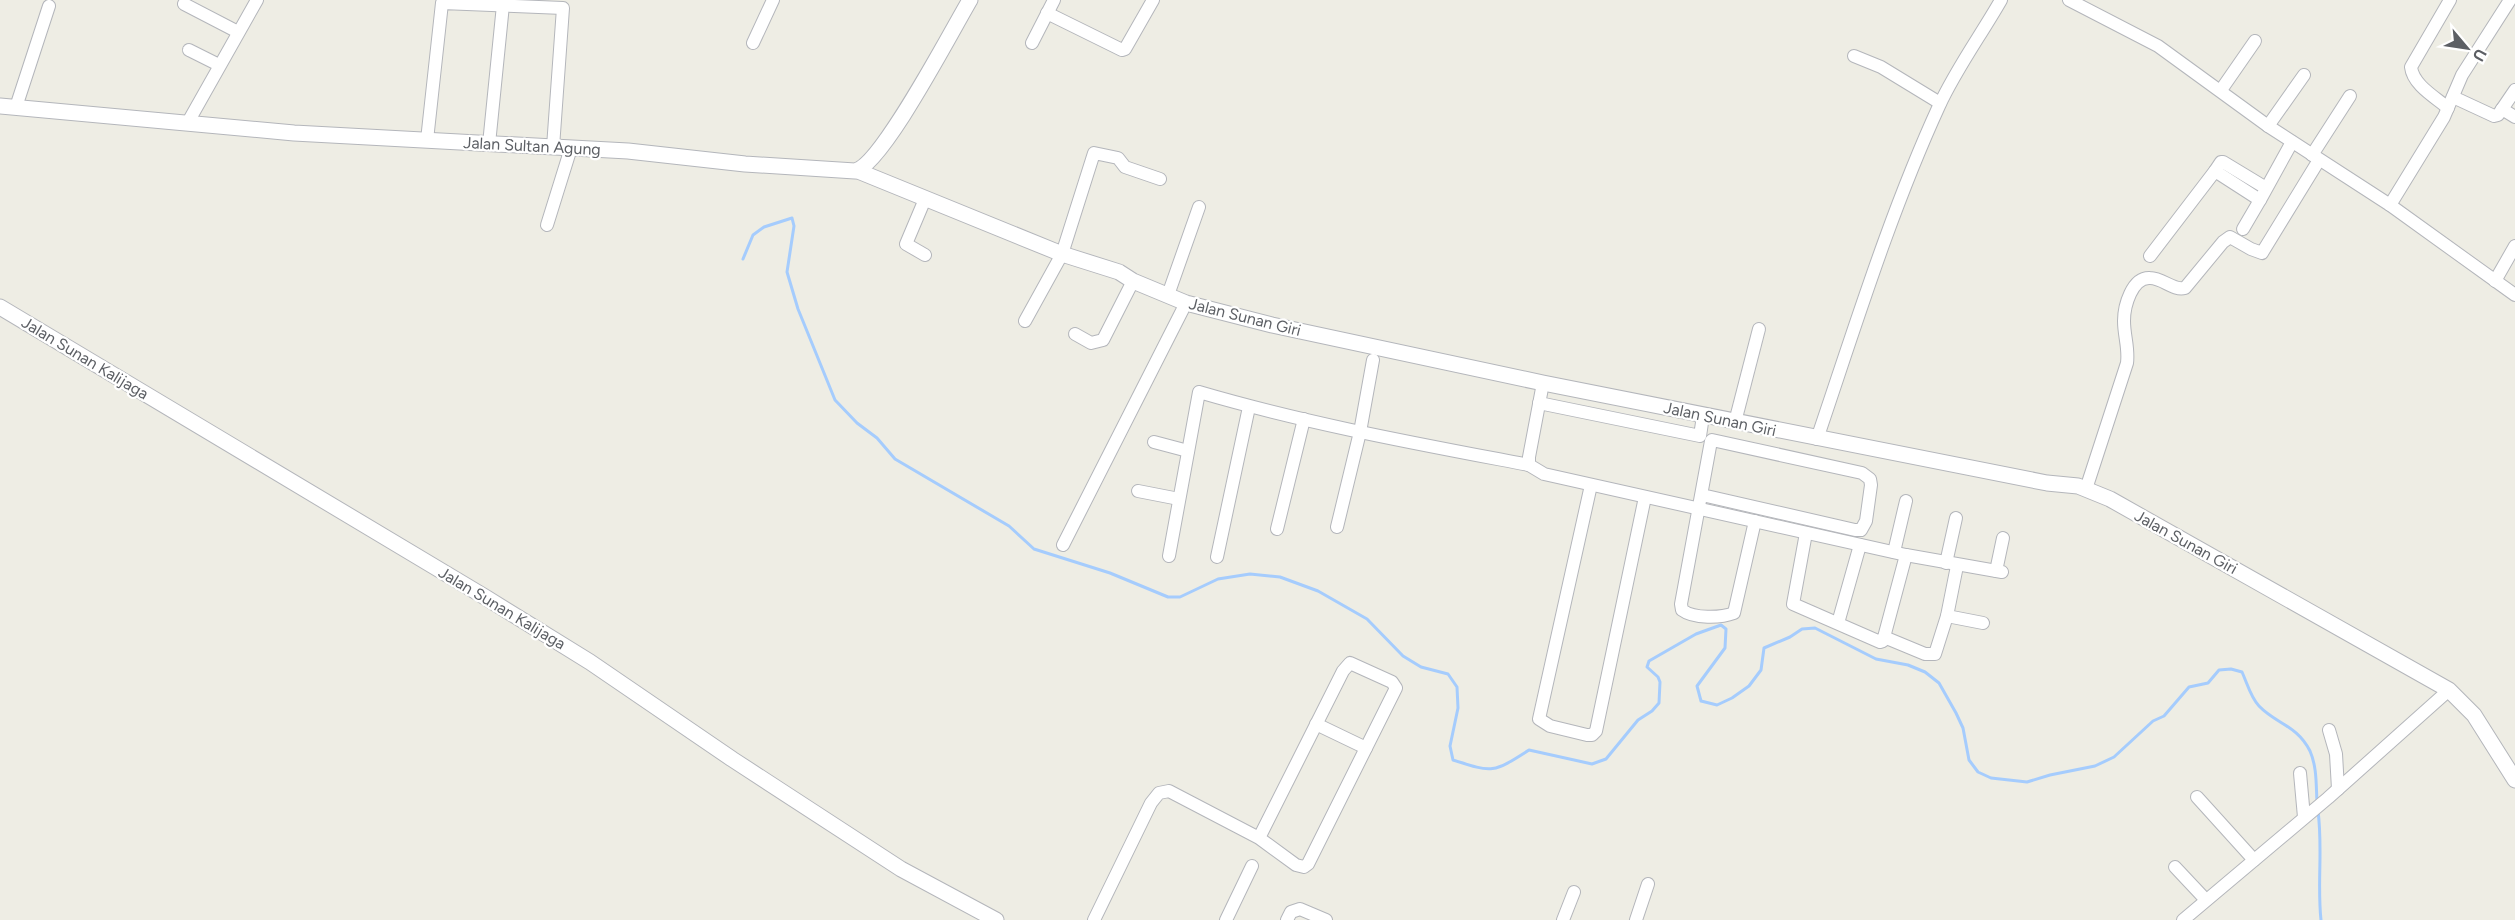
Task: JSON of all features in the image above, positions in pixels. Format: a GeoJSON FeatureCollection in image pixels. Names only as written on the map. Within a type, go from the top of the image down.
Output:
{"type":"FeatureCollection","features":[{"type":"Feature","properties":{"kind":"street"},"geometry":{"type":"LineString","coordinates":[[187,124],[257,0]]}},
{"type":"Feature","properties":{"kind":"street"},"geometry":{"type":"LineString","coordinates":[[753,43],[773,0]]}},
{"type":"Feature","properties":{"kind":"street"},"geometry":{"type":"LineString","coordinates":[[858,171],[871,162],[893,130],[969,0]]}},
{"type":"Feature","properties":{"kind":"street"},"geometry":{"type":"LineString","coordinates":[[1032,43],[1054,0]]}},
{"type":"Feature","properties":{"kind":"street"},"geometry":{"type":"LineString","coordinates":[[1047,13],[1122,50],[1125,49],[1152,3],[1137,0]]}},
{"type":"Feature","properties":{"kind":"street"},"geometry":{"type":"LineString","coordinates":[[1817,439],[1905,187],[1940,103],[2001,0]]}},
{"type":"Feature","properties":{"kind":"street"},"geometry":{"type":"LineString","coordinates":[[2068,0],[2158,46],[2268,126],[2390,205],[2515,295]]}},
{"type":"Feature","properties":{"kind":"street"},"geometry":{"type":"LineString","coordinates":[[2450,0],[2411,67],[2417,82],[2451,103],[2494,116],[2502,109],[2515,90]]}},
{"type":"Feature","properties":{"kind":"street"},"geometry":{"type":"LineString","coordinates":[[2390,205],[2451,103],[2462,75],[2510,0]]}},
{"type":"Feature","properties":{"kind":"street"},"geometry":{"type":"LineString","coordinates":[[427,140],[440,7],[447,2],[503,5],[564,4],[553,147]]}},
{"type":"Feature","properties":{"kind":"street"},"geometry":{"type":"LineString","coordinates":[[184,4],[238,32]]}},
{"type":"Feature","properties":{"kind":"street"},"geometry":{"type":"LineString","coordinates":[[489,144],[503,5]]}},
{"type":"Feature","properties":{"kind":"street"},"geometry":{"type":"LineString","coordinates":[[16,107],[49,6]]}},
{"type":"Feature","properties":{"kind":"street"},"geometry":{"type":"LineString","coordinates":[[2221,90],[2255,41]]}},
{"type":"Feature","properties":{"kind":"street"},"geometry":{"type":"LineString","coordinates":[[189,50],[219,65]]}},
{"type":"Feature","properties":{"kind":"street"},"geometry":{"type":"LineString","coordinates":[[1854,56],[1888,70],[1940,103]]}},
{"type":"Feature","properties":{"kind":"street"},"geometry":{"type":"LineString","coordinates":[[2268,126],[2304,75]]}},
{"type":"Feature","properties":{"kind":"street"},"geometry":{"type":"LineString","coordinates":[[2086,489],[2127,363],[2129,351],[2124,322],[2129,300],[2138,282],[2144,278],[2154,278],[2177,288],[2185,288],[2223,242],[2230,237],[2262,253],[2350,96]]}},
{"type":"Feature","properties":{"kind":"street","name":"Jalan Sultan Agung"},"geometry":{"type":"LineString","coordinates":[[0,106],[187,124],[571,148],[858,171]]}},
{"type":"Feature","properties":{"kind":"street"},"geometry":{"type":"LineString","coordinates":[[2502,109],[2515,117]]}},
{"type":"Feature","properties":{"kind":"street"},"geometry":{"type":"LineString","coordinates":[[2243,229],[2292,142]]}},
{"type":"Feature","properties":{"kind":"street"},"geometry":{"type":"LineString","coordinates":[[547,225],[571,148]]}},
{"type":"Feature","properties":{"kind":"street"},"geometry":{"type":"LineString","coordinates":[[1025,321],[1062,254],[1094,153],[1118,158],[1125,167],[1160,179]]}},
{"type":"Feature","properties":{"kind":"street"},"geometry":{"type":"LineString","coordinates":[[2150,256],[2221,162],[2266,188]]}},
{"type":"Feature","properties":{"kind":"street","name":"Jalan Sunan Giri"},"geometry":{"type":"LineString","coordinates":[[858,171],[888,181],[925,199],[1025,237],[1062,254],[1119,272],[1133,281],[1185,303],[1272,325],[1543,383],[1817,439],[2086,489],[2110,499],[2449,690],[2474,715],[2515,780]]}},
{"type":"Feature","properties":{"kind":"street"},"geometry":{"type":"LineString","coordinates":[[2215,171],[2260,200]]}},
{"type":"Feature","properties":{"kind":"street"},"geometry":{"type":"LineString","coordinates":[[925,199],[906,244],[925,255]]}},
{"type":"Feature","properties":{"kind":"street"},"geometry":{"type":"LineString","coordinates":[[1168,295],[1199,207]]}},
{"type":"Feature","properties":{"kind":"street"},"geometry":{"type":"LineString","coordinates":[[2495,281],[2515,246]]}},
{"type":"Feature","properties":{"kind":"street"},"geometry":{"type":"LineString","coordinates":[[1075,334],[1091,343],[1103,340],[1133,281]]}},
{"type":"Feature","properties":{"kind":"street"},"geometry":{"type":"LineString","coordinates":[[1063,545],[1185,303]]}},
{"type":"Feature","properties":{"kind":"street","name":"Jalan Sunan Kalijaga"},"geometry":{"type":"LineString","coordinates":[[0,307],[485,597],[590,662],[732,759],[901,869],[996,920]]}},
{"type":"Feature","properties":{"kind":"street"},"geometry":{"type":"LineString","coordinates":[[1735,422],[1759,329]]}},
{"type":"Feature","properties":{"kind":"street"},"geometry":{"type":"LineString","coordinates":[[1337,527],[1360,432],[1373,360]]}},
{"type":"Feature","properties":{"kind":"street"},"geometry":{"type":"LineString","coordinates":[[1529,465],[1531,440],[1543,383]]}},
{"type":"Feature","properties":{"kind":"street"},"geometry":{"type":"LineString","coordinates":[[1168,556],[1199,392],[1304,420],[1529,465],[1544,474],[1952,564],[1999,572],[2003,538]]}},
{"type":"Feature","properties":{"kind":"street"},"geometry":{"type":"LineString","coordinates":[[1539,403],[1700,436],[1703,416]]}},
{"type":"Feature","properties":{"kind":"street"},"geometry":{"type":"LineString","coordinates":[[1217,557],[1249,406]]}},
{"type":"Feature","properties":{"kind":"street"},"geometry":{"type":"LineString","coordinates":[[1276,529],[1304,420]]}},
{"type":"Feature","properties":{"kind":"street"},"geometry":{"type":"LineString","coordinates":[[1702,495],[1855,530],[1864,527],[1870,479],[1862,473],[1713,440],[1699,509],[1681,604],[1682,610],[1690,615],[1713,616],[1734,613],[1755,521]]}},
{"type":"Feature","properties":{"kind":"street"},"geometry":{"type":"LineString","coordinates":[[1154,442],[1188,451]]}},
{"type":"Feature","properties":{"kind":"street"},"geometry":{"type":"LineString","coordinates":[[1591,485],[1539,719],[1550,726],[1587,735],[1594,734],[1600,715],[1645,497]]}},
{"type":"Feature","properties":{"kind":"street"},"geometry":{"type":"LineString","coordinates":[[1138,491],[1179,499]]}},
{"type":"Feature","properties":{"kind":"street"},"geometry":{"type":"LineString","coordinates":[[1806,533],[1793,604],[1880,642],[1884,637],[1900,553],[1906,501]]}},
{"type":"Feature","properties":{"kind":"street"},"geometry":{"type":"LineString","coordinates":[[1884,637],[1925,654],[1935,654],[1947,616],[1956,519]]}},
{"type":"Feature","properties":{"kind":"street"},"geometry":{"type":"LineString","coordinates":[[1838,623],[1860,545]]}},
{"type":"Feature","properties":{"kind":"street"},"geometry":{"type":"LineString","coordinates":[[1947,616],[1983,623]]}},
{"type":"Feature","properties":{"kind":"street"},"geometry":{"type":"LineString","coordinates":[[1094,920],[1151,802],[1160,793],[1169,791],[1258,837],[1296,865],[1304,867],[1308,864],[1396,688],[1392,681],[1350,663],[1343,670],[1258,837]]}},
{"type":"Feature","properties":{"kind":"street"},"geometry":{"type":"LineString","coordinates":[[2183,920],[2328,798],[2449,690]]}},
{"type":"Feature","properties":{"kind":"street"},"geometry":{"type":"LineString","coordinates":[[1316,724],[1366,748]]}},
{"type":"Feature","properties":{"kind":"street"},"geometry":{"type":"LineString","coordinates":[[2329,730],[2336,754],[2338,789]]}},
{"type":"Feature","properties":{"kind":"street"},"geometry":{"type":"LineString","coordinates":[[2300,773],[2307,815]]}},
{"type":"Feature","properties":{"kind":"street"},"geometry":{"type":"LineString","coordinates":[[2197,797],[2254,860]]}},
{"type":"Feature","properties":{"kind":"street"},"geometry":{"type":"LineString","coordinates":[[1226,920],[1252,866]]}},
{"type":"Feature","properties":{"kind":"street"},"geometry":{"type":"LineString","coordinates":[[2175,867],[2206,900]]}},
{"type":"Feature","properties":{"kind":"street"},"geometry":{"type":"LineString","coordinates":[[1636,920],[1648,884]]}},
{"type":"Feature","properties":{"kind":"street"},"geometry":{"type":"LineString","coordinates":[[1563,920],[1574,892]]}},
{"type":"Feature","properties":{"kind":"street"},"geometry":{"type":"LineString","coordinates":[[1287,920],[1292,912],[1299,909],[1326,920]]}},
{"type":"Feature","properties":{"kind":"waterway"},"geometry":{"type":"LineString","coordinates":[[743,259],[753,235],[764,227],[792,218],[794,226],[787,272],[798,309],[835,400],[857,423],[877,438],[895,459],[1009,526],[1034,549],[1110,573],[1168,597],[1180,597],[1218,579],[1250,574],[1280,577],[1318,591],[1367,619],[1403,656],[1421,667],[1448,674],[1457,687],[1458,708],[1450,746],[1453,760],[1485,769],[1500,767],[1529,750],[1592,764],[1606,759],[1638,720],[1652,711],[1659,703],[1660,682],[1647,667],[1649,661],[1696,634],[1721,625],[1726,629],[1725,648],[1697,686],[1701,701],[1717,705],[1749,686],[1761,670],[1764,648],[1802,629],[1815,628],[1876,659],[1908,665],[1925,672],[1939,683],[1956,713],[1963,728],[1969,760],[1978,772],[1991,778],[2027,782],[2095,766],[2114,757],[2153,721],[2164,716],[2189,687],[2208,683],[2219,670],[2231,669],[2242,672],[2256,703],[2293,730],[2305,742],[2315,770],[2317,802]]}},
{"type":"Feature","properties":{"kind":"waterway"},"geometry":{"type":"LineString","coordinates":[[2318,811],[2321,920]]}}]}
